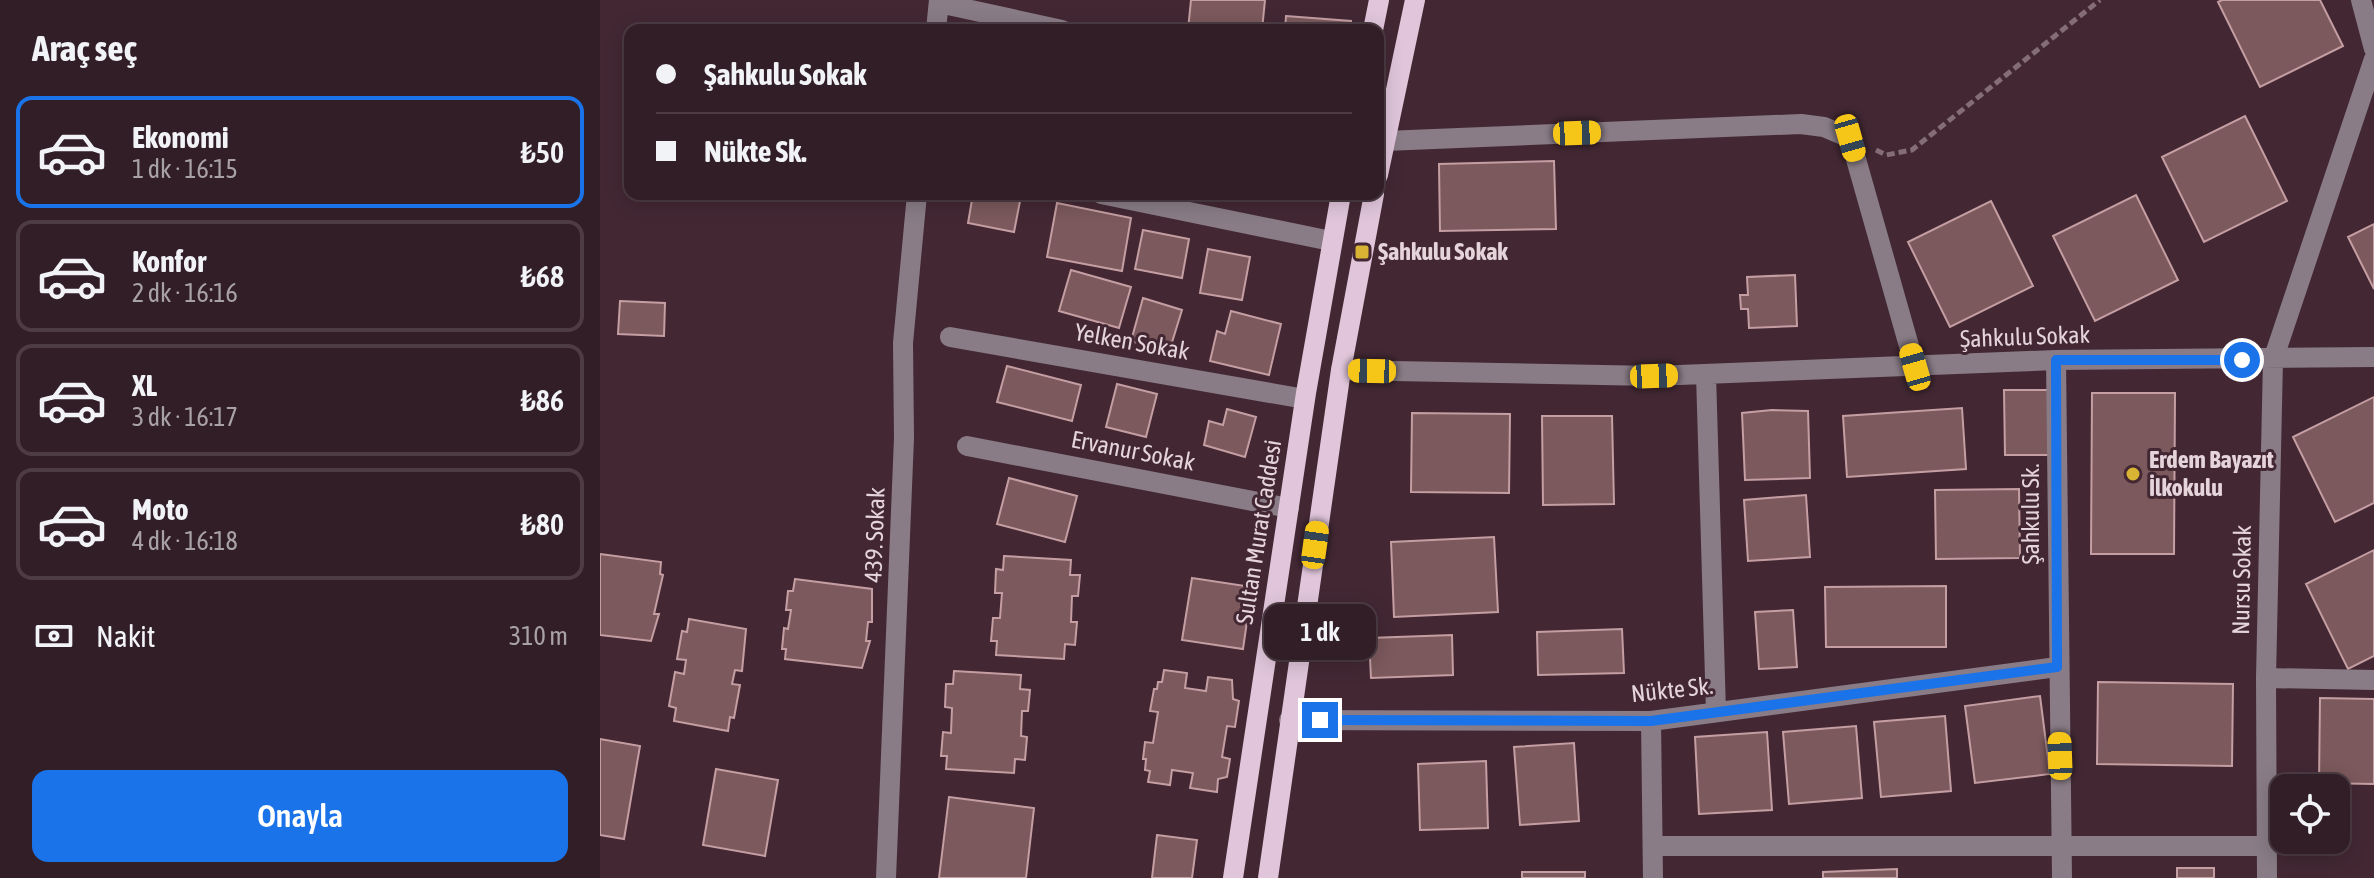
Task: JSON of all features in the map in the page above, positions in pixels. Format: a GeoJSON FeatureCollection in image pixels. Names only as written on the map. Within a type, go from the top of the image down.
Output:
{"type":"FeatureCollection","features":[{"type":"Feature","properties":{"kind":"main road"},"geometry":{"type":"LineString","coordinates":[[1374,24],[1379,0]]}},
{"type":"Feature","properties":{"kind":"main road"},"geometry":{"type":"LineString","coordinates":[[1384,146],[1415,0]]}},
{"type":"Feature","properties":{"kind":"main road","name":"Sultan Murat Caddesi"},"geometry":{"type":"LineString","coordinates":[[1233,878],[1305,399],[1340,200]]}},
{"type":"Feature","properties":{"kind":"main road"},"geometry":{"type":"LineString","coordinates":[[1268,878],[1341,370],[1373,200]]}},
{"type":"Feature","properties":{"kind":"street"},"geometry":{"type":"LineString","coordinates":[[2361,0],[2374,49]]}},
{"type":"Feature","properties":{"kind":"street"},"geometry":{"type":"LineString","coordinates":[[937,24],[939,2],[1036,24]]}},
{"type":"Feature","properties":{"kind":"street","name":"Nursu Sokak"},"geometry":{"type":"LineString","coordinates":[[2267,878],[2266,678],[2273,360],[2374,59]]}},
{"type":"Feature","properties":{"kind":"street"},"geometry":{"type":"LineString","coordinates":[[1385,141],[1801,124],[1824,127],[1850,138],[1915,367]]}},
{"type":"Feature","properties":{"kind":"street","name":"439. Sokak"},"geometry":{"type":"LineString","coordinates":[[886,878],[903,469],[903,343],[916,200]]}},
{"type":"Feature","properties":{"kind":"street"},"geometry":{"type":"LineString","coordinates":[[1130,200],[1331,241]]}},
{"type":"Feature","properties":{"kind":"street","name":"Yelken Sokak"},"geometry":{"type":"LineString","coordinates":[[950,337],[1305,399]]}},
{"type":"Feature","properties":{"kind":"street","name":"Şahkulu Sokak"},"geometry":{"type":"LineString","coordinates":[[1341,370],[1706,374],[2056,360],[2374,357]]}},
{"type":"Feature","properties":{"kind":"street","name":"Şahkulu Sk."},"geometry":{"type":"LineString","coordinates":[[2056,360],[2057,667],[2062,878]]}},
{"type":"Feature","properties":{"kind":"street"},"geometry":{"type":"LineString","coordinates":[[1706,374],[1716,712]]}},
{"type":"Feature","properties":{"kind":"street","name":"Ervanur Sokak"},"geometry":{"type":"LineString","coordinates":[[967,446],[1289,508]]}},
{"type":"Feature","properties":{"kind":"street","name":"Nükte Sk."},"geometry":{"type":"LineString","coordinates":[[1289,720],[1651,721],[2057,667]]}},
{"type":"Feature","properties":{"kind":"street"},"geometry":{"type":"LineString","coordinates":[[2266,678],[2374,680]]}},
{"type":"Feature","properties":{"kind":"street"},"geometry":{"type":"LineString","coordinates":[[1651,721],[1653,878]]}},
{"type":"Feature","properties":{"kind":"street"},"geometry":{"type":"LineString","coordinates":[[1653,846],[2266,846]]}},
{"type":"Feature","properties":{"kind":"path"},"geometry":{"type":"LineString","coordinates":[[1850,138],[1886,155],[1912,150],[2100,0]]}},
{"type":"Feature","properties":{"kind":"building"},"geometry":{"type":"Polygon","coordinates":[[[1191,0],[1265,0],[1263,24],[1189,24],[1191,0]]]}},
{"type":"Feature","properties":{"kind":"building"},"geometry":{"type":"Polygon","coordinates":[[[2320,0],[2343,46],[2260,87],[2218,2],[2320,0]]]}},
{"type":"Feature","properties":{"kind":"building"},"geometry":{"type":"Polygon","coordinates":[[[1286,16],[1351,21],[1351,24],[1285,24],[1286,16]]]}},
{"type":"Feature","properties":{"kind":"building"},"geometry":{"type":"Polygon","coordinates":[[[2245,116],[2287,201],[2204,242],[2162,157],[2245,116]]]}},
{"type":"Feature","properties":{"kind":"building"},"geometry":{"type":"Polygon","coordinates":[[[1554,161],[1556,229],[1440,231],[1439,164],[1554,161]]]}},
{"type":"Feature","properties":{"kind":"building"},"geometry":{"type":"Polygon","coordinates":[[[2136,195],[2178,280],[2095,321],[2053,236],[2136,195]]]}},
{"type":"Feature","properties":{"kind":"building"},"geometry":{"type":"Polygon","coordinates":[[[972,200],[1020,200],[1014,232],[968,223],[972,200]]]}},
{"type":"Feature","properties":{"kind":"building"},"geometry":{"type":"Polygon","coordinates":[[[1991,201],[2033,286],[1950,327],[1908,242],[1991,201]]]}},
{"type":"Feature","properties":{"kind":"building"},"geometry":{"type":"Polygon","coordinates":[[[1057,203],[1131,218],[1122,271],[1047,257],[1057,203]]]}},
{"type":"Feature","properties":{"kind":"building"},"geometry":{"type":"Polygon","coordinates":[[[2374,224],[2374,289],[2348,237],[2374,224]]]}},
{"type":"Feature","properties":{"kind":"building"},"geometry":{"type":"Polygon","coordinates":[[[1143,230],[1189,239],[1182,278],[1135,269],[1143,230]]]}},
{"type":"Feature","properties":{"kind":"building"},"geometry":{"type":"Polygon","coordinates":[[[1208,249],[1250,257],[1242,300],[1200,293],[1208,249]]]}},
{"type":"Feature","properties":{"kind":"building"},"geometry":{"type":"Polygon","coordinates":[[[1071,270],[1131,287],[1119,328],[1059,311],[1071,270]]]}},
{"type":"Feature","properties":{"kind":"building"},"geometry":{"type":"Polygon","coordinates":[[[1795,275],[1797,326],[1749,328],[1748,309],[1741,309],[1740,295],[1748,295],[1747,277],[1795,275]]]}},
{"type":"Feature","properties":{"kind":"building"},"geometry":{"type":"Polygon","coordinates":[[[1143,298],[1182,310],[1169,352],[1131,341],[1143,298]]]}},
{"type":"Feature","properties":{"kind":"building"},"geometry":{"type":"Polygon","coordinates":[[[620,301],[665,303],[664,336],[618,334],[620,301]]]}},
{"type":"Feature","properties":{"kind":"building"},"geometry":{"type":"Polygon","coordinates":[[[1231,311],[1281,324],[1269,375],[1210,361],[1217,331],[1225,334],[1231,311]]]}},
{"type":"Feature","properties":{"kind":"building"},"geometry":{"type":"Polygon","coordinates":[[[1007,366],[1081,385],[1072,421],[997,402],[1007,366]]]}},
{"type":"Feature","properties":{"kind":"building"},"geometry":{"type":"Polygon","coordinates":[[[1117,384],[1157,394],[1146,437],[1106,427],[1117,384]]]}},
{"type":"Feature","properties":{"kind":"building"},"geometry":{"type":"Polygon","coordinates":[[[2004,390],[2049,390],[2050,455],[2005,455],[2004,390]]]}},
{"type":"Feature","properties":{"kind":"building","name":"Erdem Bayazıt İlkokulu"},"geometry":{"type":"Polygon","coordinates":[[[2092,393],[2175,393],[2174,554],[2091,554],[2092,393]]]}},
{"type":"Feature","properties":{"kind":"building"},"geometry":{"type":"Polygon","coordinates":[[[2374,397],[2374,503],[2335,522],[2293,437],[2374,397]]]}},
{"type":"Feature","properties":{"kind":"building"},"geometry":{"type":"Polygon","coordinates":[[[1962,408],[1966,469],[1847,477],[1843,416],[1962,408]]]}},
{"type":"Feature","properties":{"kind":"building"},"geometry":{"type":"Polygon","coordinates":[[[1227,409],[1256,417],[1245,457],[1204,445],[1209,421],[1223,425],[1227,409]]]}},
{"type":"Feature","properties":{"kind":"building"},"geometry":{"type":"Polygon","coordinates":[[[1808,411],[1810,478],[1745,480],[1742,413],[1808,411]]]}},
{"type":"Feature","properties":{"kind":"building"},"geometry":{"type":"Polygon","coordinates":[[[1412,413],[1510,414],[1509,493],[1411,492],[1412,413]]]}},
{"type":"Feature","properties":{"kind":"building"},"geometry":{"type":"Polygon","coordinates":[[[1542,416],[1612,416],[1614,504],[1543,505],[1542,416]]]}},
{"type":"Feature","properties":{"kind":"building"},"geometry":{"type":"Polygon","coordinates":[[[1009,478],[1077,496],[1065,542],[997,524],[1009,478]]]}},
{"type":"Feature","properties":{"kind":"building"},"geometry":{"type":"Polygon","coordinates":[[[2019,489],[2020,558],[1936,559],[1935,490],[2019,489]]]}},
{"type":"Feature","properties":{"kind":"building"},"geometry":{"type":"Polygon","coordinates":[[[1806,495],[1810,557],[1748,561],[1744,500],[1806,495]]]}},
{"type":"Feature","properties":{"kind":"building"},"geometry":{"type":"Polygon","coordinates":[[[1494,537],[1498,612],[1394,617],[1391,542],[1494,537]]]}},
{"type":"Feature","properties":{"kind":"building"},"geometry":{"type":"Polygon","coordinates":[[[2374,550],[2374,656],[2348,669],[2306,584],[2374,550]]]}},
{"type":"Feature","properties":{"kind":"building"},"geometry":{"type":"Polygon","coordinates":[[[600,554],[661,562],[660,574],[663,575],[654,614],[659,614],[651,641],[600,635],[600,554]]]}},
{"type":"Feature","properties":{"kind":"building"},"geometry":{"type":"Polygon","coordinates":[[[1004,556],[1071,560],[1070,575],[1080,575],[1078,596],[1072,596],[1071,622],[1077,622],[1075,645],[1065,644],[1064,659],[996,655],[997,641],[991,641],[993,618],[1000,618],[1002,593],[995,593],[996,569],[1003,570],[1004,556]]]}},
{"type":"Feature","properties":{"kind":"building"},"geometry":{"type":"Polygon","coordinates":[[[1192,578],[1252,587],[1243,649],[1182,640],[1192,578]]]}},
{"type":"Feature","properties":{"kind":"building"},"geometry":{"type":"Polygon","coordinates":[[[795,579],[872,589],[872,622],[868,622],[866,641],[870,641],[862,668],[785,659],[786,649],[782,649],[784,628],[788,629],[791,610],[786,610],[788,591],[793,591],[795,579]]]}},
{"type":"Feature","properties":{"kind":"building"},"geometry":{"type":"Polygon","coordinates":[[[1946,586],[1946,647],[1826,647],[1825,587],[1946,586]]]}},
{"type":"Feature","properties":{"kind":"building"},"geometry":{"type":"Polygon","coordinates":[[[1793,610],[1797,667],[1759,669],[1755,612],[1793,610]]]}},
{"type":"Feature","properties":{"kind":"building"},"geometry":{"type":"Polygon","coordinates":[[[689,619],[746,629],[742,671],[735,670],[732,684],[740,685],[734,718],[730,717],[728,731],[674,721],[676,708],[669,706],[675,672],[684,674],[686,660],[677,659],[682,631],[687,632],[689,619]]]}},
{"type":"Feature","properties":{"kind":"building"},"geometry":{"type":"Polygon","coordinates":[[[1622,629],[1624,673],[1538,675],[1537,632],[1622,629]]]}},
{"type":"Feature","properties":{"kind":"building"},"geometry":{"type":"Polygon","coordinates":[[[1452,635],[1453,675],[1371,678],[1369,638],[1452,635]]]}},
{"type":"Feature","properties":{"kind":"building"},"geometry":{"type":"Polygon","coordinates":[[[1164,670],[1187,673],[1185,688],[1206,691],[1208,677],[1232,680],[1233,699],[1239,701],[1235,727],[1227,726],[1222,757],[1230,759],[1227,777],[1218,779],[1217,792],[1190,788],[1193,773],[1172,770],[1170,785],[1148,782],[1150,771],[1145,770],[1146,759],[1143,759],[1145,742],[1153,743],[1158,712],[1150,711],[1154,689],[1157,689],[1158,682],[1162,682],[1164,670]]]}},
{"type":"Feature","properties":{"kind":"building"},"geometry":{"type":"Polygon","coordinates":[[[954,671],[1021,675],[1020,689],[1030,690],[1028,711],[1022,711],[1021,736],[1027,737],[1025,760],[1015,759],[1014,773],[946,769],[947,756],[941,756],[943,732],[951,733],[952,708],[945,707],[946,684],[953,684],[954,671]]]}},
{"type":"Feature","properties":{"kind":"building"},"geometry":{"type":"Polygon","coordinates":[[[2098,682],[2233,684],[2232,766],[2097,764],[2098,682]]]}},
{"type":"Feature","properties":{"kind":"building"},"geometry":{"type":"Polygon","coordinates":[[[2040,696],[2050,774],[1975,783],[1965,706],[2040,696]]]}},
{"type":"Feature","properties":{"kind":"building"},"geometry":{"type":"Polygon","coordinates":[[[2320,698],[2374,699],[2374,784],[2350,784],[2350,774],[2319,774],[2320,698]]]}},
{"type":"Feature","properties":{"kind":"building"},"geometry":{"type":"Polygon","coordinates":[[[1945,716],[1951,791],[1881,797],[1874,722],[1945,716]]]}},
{"type":"Feature","properties":{"kind":"building"},"geometry":{"type":"Polygon","coordinates":[[[1856,726],[1862,798],[1789,804],[1783,732],[1856,726]]]}},
{"type":"Feature","properties":{"kind":"building"},"geometry":{"type":"Polygon","coordinates":[[[1767,732],[1772,810],[1699,814],[1695,737],[1767,732]]]}},
{"type":"Feature","properties":{"kind":"building"},"geometry":{"type":"Polygon","coordinates":[[[600,739],[640,746],[624,839],[600,835],[600,739]]]}},
{"type":"Feature","properties":{"kind":"building"},"geometry":{"type":"Polygon","coordinates":[[[1574,743],[1579,821],[1520,825],[1514,747],[1574,743]]]}},
{"type":"Feature","properties":{"kind":"building"},"geometry":{"type":"Polygon","coordinates":[[[1486,761],[1488,828],[1420,830],[1418,764],[1486,761]]]}},
{"type":"Feature","properties":{"kind":"building"},"geometry":{"type":"Polygon","coordinates":[[[716,769],[778,780],[765,856],[703,845],[716,769]]]}},
{"type":"Feature","properties":{"kind":"building"},"geometry":{"type":"Polygon","coordinates":[[[949,797],[1034,808],[1026,878],[939,878],[949,797]]]}},
{"type":"Feature","properties":{"kind":"building"},"geometry":{"type":"Polygon","coordinates":[[[1157,835],[1197,840],[1192,878],[1152,878],[1157,835]]]}},
{"type":"Feature","properties":{"kind":"building"},"geometry":{"type":"Polygon","coordinates":[[[2177,868],[2214,868],[2214,878],[2177,878],[2177,868]]]}},
{"type":"Feature","properties":{"kind":"building"},"geometry":{"type":"Polygon","coordinates":[[[1897,869],[1897,878],[1823,878],[1823,872],[1897,869]]]}},
{"type":"Feature","properties":{"kind":"building"},"geometry":{"type":"Polygon","coordinates":[[[1522,872],[1585,872],[1585,878],[1522,878],[1522,872]]]}},
{"type":"Feature","properties":{"kind":"place","name":"Şahkulu Sokak"},"geometry":{"type":"Point","coordinates":[1362,252]}},
{"type":"Feature","properties":{"kind":"place","name":"Erdem Bayazıt İlkokulu"},"geometry":{"type":"Point","coordinates":[2133,474]}},
{"type":"Feature","properties":{"kind":"route"},"geometry":{"type":"LineString","coordinates":[[1320,720],[1651,721],[2057,667],[2056,360],[2242,360]]}}]}
